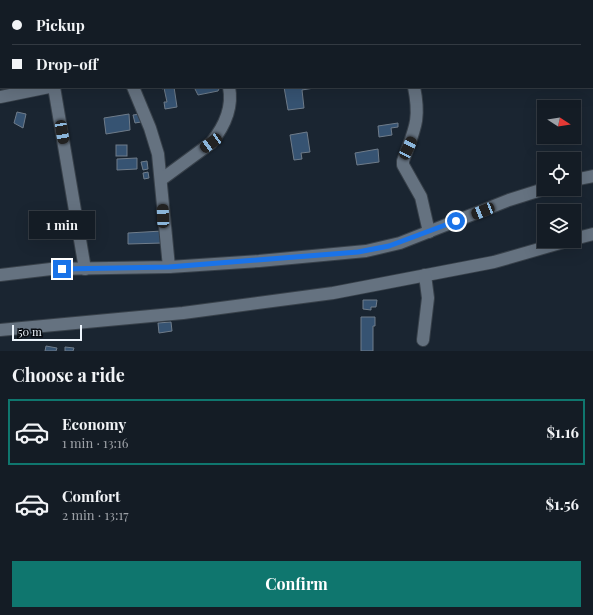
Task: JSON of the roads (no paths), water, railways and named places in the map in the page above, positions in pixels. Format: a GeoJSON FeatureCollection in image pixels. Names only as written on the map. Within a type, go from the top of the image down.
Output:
{"type":"FeatureCollection","features":[{"type":"Feature","properties":{"kind":"street"},"geometry":{"type":"LineString","coordinates":[[0,97],[44,88]]}},
{"type":"Feature","properties":{"kind":"street"},"geometry":{"type":"LineString","coordinates":[[54,88],[85,269]]}},
{"type":"Feature","properties":{"kind":"street"},"geometry":{"type":"LineString","coordinates":[[133,88],[150,128],[158,154],[162,179],[163,216],[169,267]]}},
{"type":"Feature","properties":{"kind":"street"},"geometry":{"type":"LineString","coordinates":[[162,179],[211,143],[216,137],[226,117],[230,104],[229,88]]}},
{"type":"Feature","properties":{"kind":"street"},"geometry":{"type":"LineString","coordinates":[[414,88],[418,108],[417,123],[403,165],[421,197],[429,232]]}},
{"type":"Feature","properties":{"kind":"street"},"geometry":{"type":"LineString","coordinates":[[581,179],[593,176]]}},
{"type":"Feature","properties":{"kind":"street"},"geometry":{"type":"LineString","coordinates":[[0,275],[51,269],[169,267],[259,261],[366,251],[389,246],[429,232],[509,200],[537,191]]}},
{"type":"Feature","properties":{"kind":"street"},"geometry":{"type":"LineString","coordinates":[[581,237],[593,234]]}},
{"type":"Feature","properties":{"kind":"street"},"geometry":{"type":"LineString","coordinates":[[0,330],[183,313],[333,293],[494,262],[543,248]]}},
{"type":"Feature","properties":{"kind":"street"},"geometry":{"type":"LineString","coordinates":[[423,340],[428,298],[425,275]]}}]}
